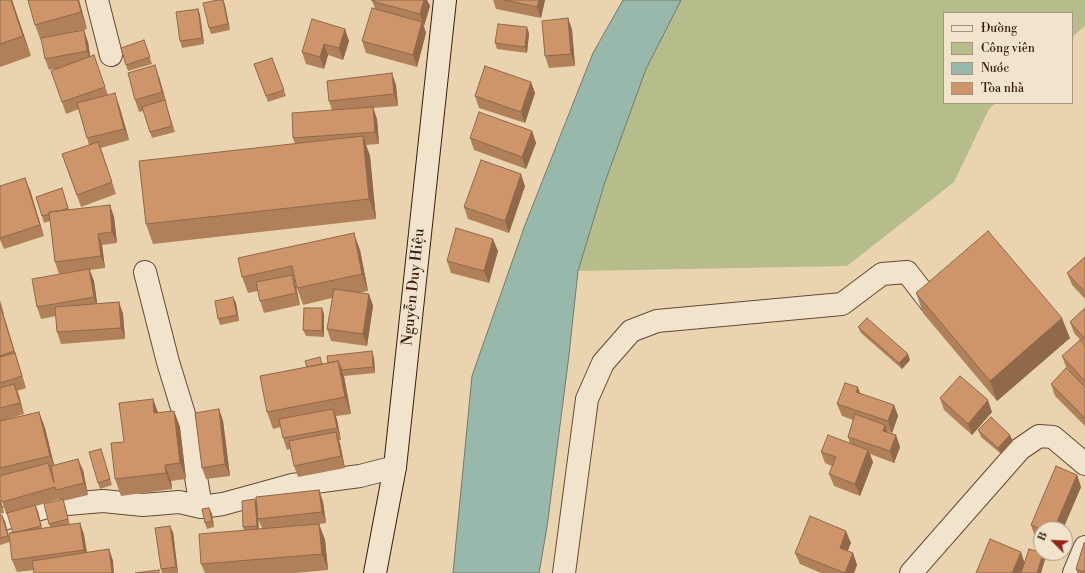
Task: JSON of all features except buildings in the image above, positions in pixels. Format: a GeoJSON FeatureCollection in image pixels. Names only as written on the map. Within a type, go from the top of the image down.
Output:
{"type":"FeatureCollection","features":[{"type":"Feature","properties":{"kind":"street"},"geometry":{"type":"LineString","coordinates":[[97,0],[111,56]]}},
{"type":"Feature","properties":{"kind":"street","name":"Nguyễn Duy Hiệu"},"geometry":{"type":"LineString","coordinates":[[375,573],[395,467],[445,0]]}},
{"type":"Feature","properties":{"kind":"street"},"geometry":{"type":"LineString","coordinates":[[145,272],[168,362],[187,424],[201,506]]}},
{"type":"Feature","properties":{"kind":"street"},"geometry":{"type":"LineString","coordinates":[[564,573],[587,399],[603,364],[631,331],[657,321],[842,304],[882,274],[907,272],[931,303]]}},
{"type":"Feature","properties":{"kind":"street"},"geometry":{"type":"LineString","coordinates":[[911,573],[1020,449],[1039,436],[1053,437],[1085,464]]}},
{"type":"Feature","properties":{"kind":"street"},"geometry":{"type":"LineString","coordinates":[[0,520],[55,505],[103,501],[143,505],[179,502],[201,506],[223,504],[292,485],[360,476],[395,467]]}},
{"type":"Feature","properties":{"kind":"street"},"geometry":{"type":"LineString","coordinates":[[1074,573],[1085,547]]}},
{"type":"Feature","properties":{"kind":"green space"},"geometry":{"type":"Polygon","coordinates":[[[681,0],[1085,0],[1085,26],[1073,36],[1073,12],[943,12],[943,104],[995,104],[989,109],[954,182],[847,266],[578,271],[605,182],[646,69],[681,0]]]}},
{"type":"Feature","properties":{"kind":"water"},"geometry":{"type":"Polygon","coordinates":[[[623,0],[681,0],[646,69],[605,182],[578,271],[547,527],[539,573],[453,573],[472,376],[525,225],[593,53],[623,0]]]}}]}
